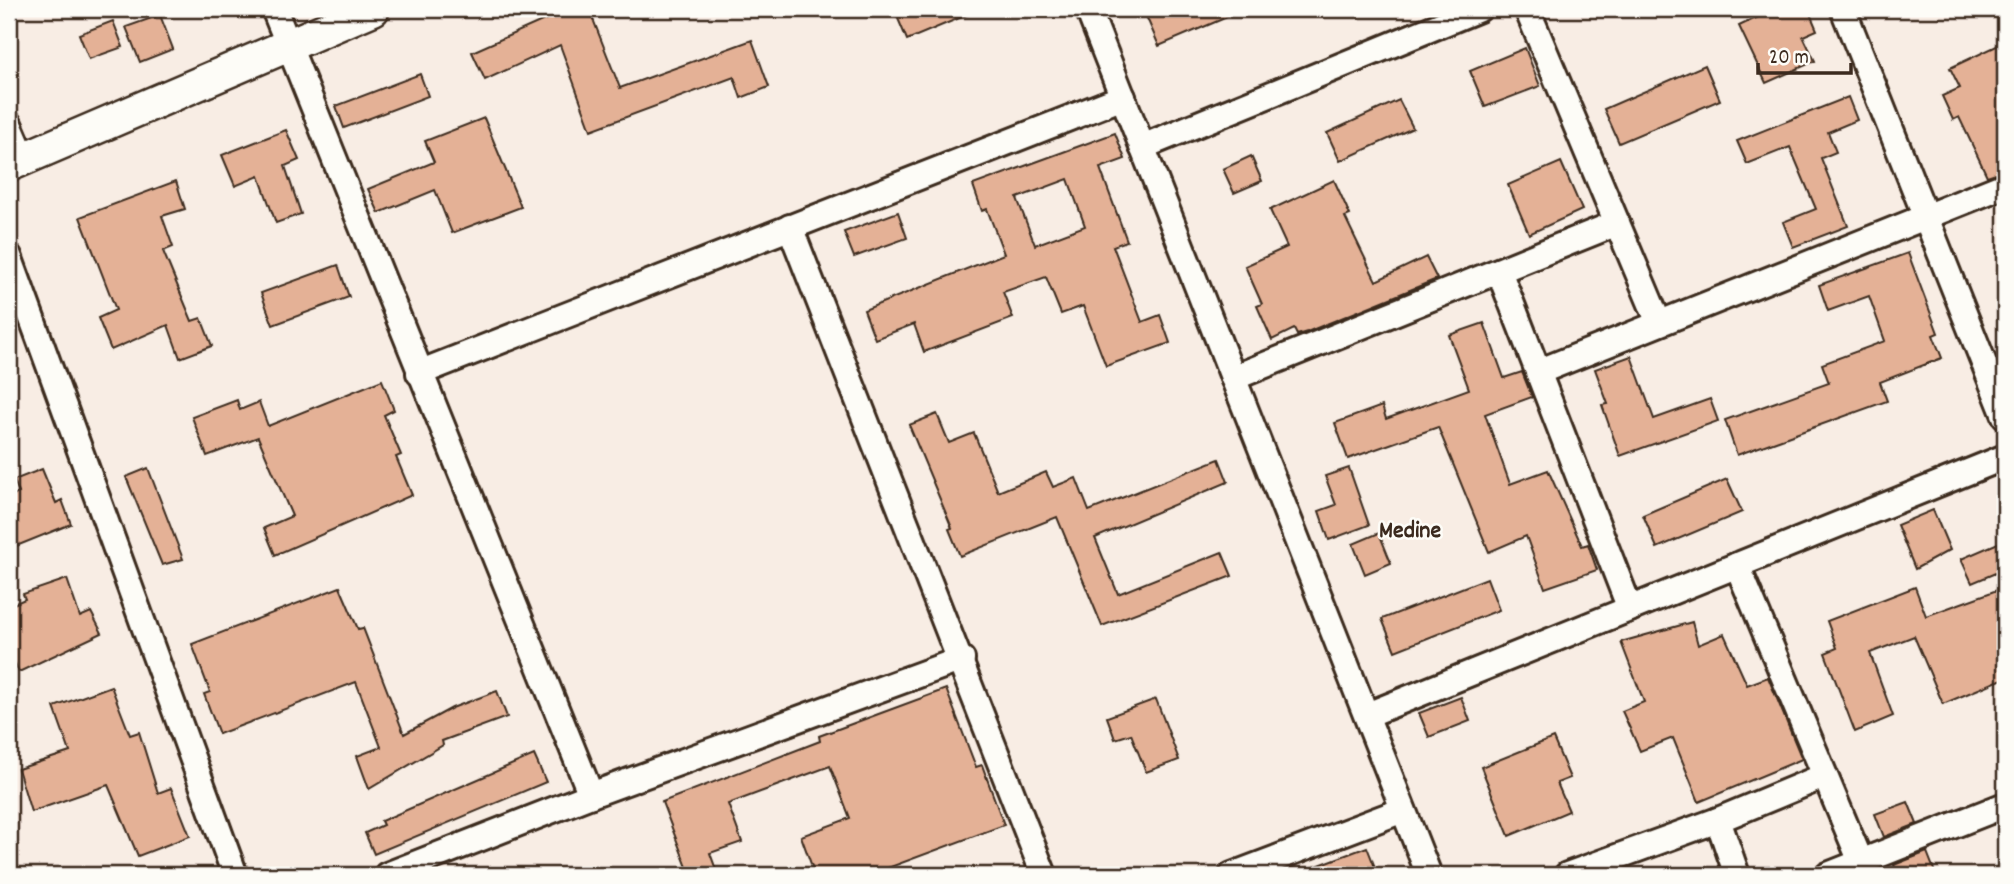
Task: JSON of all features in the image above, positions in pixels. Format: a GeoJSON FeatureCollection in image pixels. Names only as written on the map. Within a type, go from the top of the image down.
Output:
{"type":"FeatureCollection","features":[{"type":"Feature","properties":{"kind":"street"},"geometry":{"type":"LineString","coordinates":[[274,9],[591,795]]}},
{"type":"Feature","properties":{"kind":"street"},"geometry":{"type":"LineString","coordinates":[[9,124],[16,162],[373,9]]}},
{"type":"Feature","properties":{"kind":"street"},"geometry":{"type":"LineString","coordinates":[[1088,9],[1429,875]]}},
{"type":"Feature","properties":{"kind":"street"},"geometry":{"type":"LineString","coordinates":[[1142,147],[1479,9]]}},
{"type":"Feature","properties":{"kind":"street"},"geometry":{"type":"LineString","coordinates":[[1527,9],[1659,323]]}},
{"type":"Feature","properties":{"kind":"street"},"geometry":{"type":"LineString","coordinates":[[1843,9],[2005,416]]}},
{"type":"Feature","properties":{"kind":"street"},"geometry":{"type":"LineString","coordinates":[[419,373],[1123,97]]}},
{"type":"Feature","properties":{"kind":"street"},"geometry":{"type":"LineString","coordinates":[[1538,372],[2005,185]]}},
{"type":"Feature","properties":{"kind":"street"},"geometry":{"type":"LineString","coordinates":[[1233,378],[1617,223]]}},
{"type":"Feature","properties":{"kind":"street"},"geometry":{"type":"LineString","coordinates":[[790,226],[962,659],[1044,875]]}},
{"type":"Feature","properties":{"kind":"street"},"geometry":{"type":"LineString","coordinates":[[9,256],[235,875]]}},
{"type":"Feature","properties":{"kind":"street"},"geometry":{"type":"LineString","coordinates":[[1499,271],[1630,609]]}},
{"type":"Feature","properties":{"kind":"street"},"geometry":{"type":"LineString","coordinates":[[1367,715],[2005,457]]}},
{"type":"Feature","properties":{"kind":"street"},"geometry":{"type":"LineString","coordinates":[[1737,565],[1861,862]]}},
{"type":"Feature","properties":{"kind":"street"},"geometry":{"type":"LineString","coordinates":[[387,875],[591,795],[962,659]]}},
{"type":"Feature","properties":{"kind":"street"},"geometry":{"type":"LineString","coordinates":[[1567,875],[1718,820],[1824,776]]}},
{"type":"Feature","properties":{"kind":"street"},"geometry":{"type":"LineString","coordinates":[[1828,875],[2005,805]]}},
{"type":"Feature","properties":{"kind":"street"},"geometry":{"type":"LineString","coordinates":[[1232,875],[1403,810]]}},
{"type":"Feature","properties":{"kind":"street"},"geometry":{"type":"LineString","coordinates":[[1718,820],[1737,875]]}},
{"type":"Feature","properties":{"kind":"building"},"geometry":{"type":"Polygon","coordinates":[[[569,9],[589,9],[620,88],[752,40],[769,87],[741,98],[734,77],[591,130],[560,45],[485,80],[472,52],[569,9]]]}},
{"type":"Feature","properties":{"kind":"building"},"geometry":{"type":"Polygon","coordinates":[[[894,9],[981,9],[907,40],[894,9]]]}},
{"type":"Feature","properties":{"kind":"building"},"geometry":{"type":"Polygon","coordinates":[[[1143,9],[1246,9],[1159,46],[1143,9]]]}},
{"type":"Feature","properties":{"kind":"building"},"geometry":{"type":"Polygon","coordinates":[[[1775,9],[1808,9],[1817,30],[1803,36],[1815,61],[1766,83],[1739,26],[1775,9]]]}},
{"type":"Feature","properties":{"kind":"building"},"geometry":{"type":"Polygon","coordinates":[[[160,15],[173,49],[140,62],[126,27],[160,15]]]}},
{"type":"Feature","properties":{"kind":"building"},"geometry":{"type":"Polygon","coordinates":[[[113,21],[123,47],[89,59],[79,34],[113,21]]]}},
{"type":"Feature","properties":{"kind":"building"},"geometry":{"type":"Polygon","coordinates":[[[2005,42],[2005,170],[1987,176],[1959,117],[1953,120],[1942,96],[1960,88],[1950,68],[2005,42]]]}},
{"type":"Feature","properties":{"kind":"building"},"geometry":{"type":"Polygon","coordinates":[[[1525,48],[1540,86],[1485,107],[1470,71],[1525,48]]]}},
{"type":"Feature","properties":{"kind":"building"},"geometry":{"type":"Polygon","coordinates":[[[1705,65],[1720,100],[1619,143],[1604,109],[1705,65]]]}},
{"type":"Feature","properties":{"kind":"building"},"geometry":{"type":"Polygon","coordinates":[[[420,74],[428,96],[344,128],[336,106],[420,74]]]}},
{"type":"Feature","properties":{"kind":"building"},"geometry":{"type":"Polygon","coordinates":[[[1848,97],[1857,120],[1828,132],[1836,152],[1821,158],[1848,226],[1793,247],[1783,222],[1816,209],[1790,147],[1747,164],[1737,141],[1848,97]]]}},
{"type":"Feature","properties":{"kind":"building"},"geometry":{"type":"Polygon","coordinates":[[[1399,100],[1413,128],[1340,161],[1327,133],[1399,100]]]}},
{"type":"Feature","properties":{"kind":"building"},"geometry":{"type":"Polygon","coordinates":[[[484,118],[521,207],[452,233],[435,190],[379,213],[368,189],[434,162],[425,141],[484,118]]]}},
{"type":"Feature","properties":{"kind":"building"},"geometry":{"type":"Polygon","coordinates":[[[286,130],[299,160],[285,166],[301,214],[276,223],[259,176],[235,186],[222,155],[286,130]]]}},
{"type":"Feature","properties":{"kind":"building"},"geometry":{"type":"Polygon","coordinates":[[[1115,133],[1125,159],[1100,168],[1127,241],[1113,246],[1142,322],[1160,315],[1170,343],[1106,366],[1083,306],[1061,314],[1046,277],[1003,292],[1013,318],[924,352],[914,324],[875,339],[864,310],[1004,254],[987,209],[982,211],[973,185],[1115,133]],[[1068,179],[1017,198],[1035,245],[1085,226],[1068,179]]]}},
{"type":"Feature","properties":{"kind":"building"},"geometry":{"type":"Polygon","coordinates":[[[1251,156],[1262,181],[1234,193],[1223,169],[1251,156]]]}},
{"type":"Feature","properties":{"kind":"building"},"geometry":{"type":"Polygon","coordinates":[[[1561,162],[1582,210],[1529,234],[1508,185],[1561,162]]]}},
{"type":"Feature","properties":{"kind":"building"},"geometry":{"type":"Polygon","coordinates":[[[1334,180],[1350,215],[1345,217],[1376,281],[1426,257],[1437,279],[1307,332],[1297,335],[1294,329],[1272,340],[1257,306],[1262,304],[1245,266],[1287,247],[1270,210],[1334,180]]]}},
{"type":"Feature","properties":{"kind":"building"},"geometry":{"type":"Polygon","coordinates":[[[176,181],[185,209],[162,216],[173,247],[163,251],[192,321],[201,318],[212,346],[180,358],[168,325],[111,350],[98,318],[116,310],[80,217],[176,181]]]}},
{"type":"Feature","properties":{"kind":"building"},"geometry":{"type":"Polygon","coordinates":[[[898,212],[907,238],[854,257],[844,232],[898,212]]]}},
{"type":"Feature","properties":{"kind":"building"},"geometry":{"type":"Polygon","coordinates":[[[1908,253],[1938,333],[1933,335],[1942,358],[1880,382],[1887,401],[1737,455],[1725,420],[1829,383],[1822,364],[1885,341],[1869,296],[1828,311],[1819,285],[1908,253]]]}},
{"type":"Feature","properties":{"kind":"building"},"geometry":{"type":"Polygon","coordinates":[[[338,265],[349,297],[273,325],[261,293],[338,265]]]}},
{"type":"Feature","properties":{"kind":"building"},"geometry":{"type":"Polygon","coordinates":[[[1484,323],[1504,378],[1522,372],[1532,397],[1485,414],[1510,484],[1548,470],[1582,546],[1588,544],[1597,570],[1545,588],[1526,536],[1489,552],[1438,427],[1348,459],[1335,423],[1382,406],[1386,419],[1469,389],[1449,335],[1484,323]]]}},
{"type":"Feature","properties":{"kind":"building"},"geometry":{"type":"Polygon","coordinates":[[[1631,356],[1654,419],[1710,399],[1718,421],[1620,456],[1602,405],[1608,404],[1595,369],[1631,356]]]}},
{"type":"Feature","properties":{"kind":"building"},"geometry":{"type":"Polygon","coordinates":[[[382,380],[394,410],[384,415],[401,455],[396,457],[412,495],[275,555],[264,528],[292,516],[258,437],[207,456],[192,417],[237,400],[240,410],[259,402],[268,426],[382,380]]]}},
{"type":"Feature","properties":{"kind":"building"},"geometry":{"type":"Polygon","coordinates":[[[937,414],[949,443],[974,433],[998,492],[1046,472],[1053,487],[1076,478],[1089,511],[1219,459],[1228,482],[1095,538],[1118,594],[1222,552],[1232,576],[1102,626],[1057,517],[960,556],[949,529],[952,528],[909,425],[937,414]]]}},
{"type":"Feature","properties":{"kind":"building"},"geometry":{"type":"Polygon","coordinates":[[[148,468],[183,559],[162,565],[126,477],[148,468]]]}},
{"type":"Feature","properties":{"kind":"building"},"geometry":{"type":"Polygon","coordinates":[[[1349,468],[1369,525],[1329,540],[1319,511],[1336,505],[1325,476],[1349,468]]]}},
{"type":"Feature","properties":{"kind":"building"},"geometry":{"type":"Polygon","coordinates":[[[42,469],[56,503],[62,500],[71,524],[9,549],[9,497],[19,493],[14,480],[42,469]]]}},
{"type":"Feature","properties":{"kind":"building"},"geometry":{"type":"Polygon","coordinates":[[[1727,479],[1742,512],[1657,548],[1643,515],[1727,479]]]}},
{"type":"Feature","properties":{"kind":"building"},"geometry":{"type":"Polygon","coordinates":[[[1933,510],[1950,550],[1915,569],[1897,525],[1933,510]]]}},
{"type":"Feature","properties":{"kind":"building"},"geometry":{"type":"Polygon","coordinates":[[[1379,533],[1391,563],[1365,574],[1353,544],[1379,533]]]}},
{"type":"Feature","properties":{"kind":"building"},"geometry":{"type":"Polygon","coordinates":[[[2005,540],[2005,569],[1972,583],[1961,559],[2005,540]]]}},
{"type":"Feature","properties":{"kind":"building"},"geometry":{"type":"Polygon","coordinates":[[[1487,578],[1499,610],[1395,651],[1382,619],[1487,578]]]}},
{"type":"Feature","properties":{"kind":"building"},"geometry":{"type":"Polygon","coordinates":[[[67,579],[80,617],[91,612],[102,633],[19,672],[9,650],[9,606],[25,599],[23,594],[67,579]]]}},
{"type":"Feature","properties":{"kind":"building"},"geometry":{"type":"Polygon","coordinates":[[[340,587],[358,629],[363,628],[404,734],[452,708],[497,691],[507,717],[442,741],[443,745],[369,789],[357,756],[381,747],[356,682],[219,734],[204,694],[210,692],[192,644],[340,587]]]}},
{"type":"Feature","properties":{"kind":"building"},"geometry":{"type":"Polygon","coordinates":[[[1915,587],[1926,616],[1997,590],[2005,611],[2005,678],[1943,704],[1914,636],[1870,653],[1893,716],[1855,732],[1825,653],[1837,648],[1827,621],[1915,587]]]}},
{"type":"Feature","properties":{"kind":"building"},"geometry":{"type":"Polygon","coordinates":[[[1692,622],[1698,645],[1724,634],[1747,685],[1768,677],[1802,759],[1699,802],[1673,738],[1640,751],[1622,711],[1644,702],[1621,642],[1692,622]]]}},
{"type":"Feature","properties":{"kind":"building"},"geometry":{"type":"Polygon","coordinates":[[[111,686],[130,735],[139,732],[158,793],[171,788],[190,836],[138,856],[108,785],[31,812],[18,769],[70,752],[54,707],[111,686]]]}},
{"type":"Feature","properties":{"kind":"building"},"geometry":{"type":"Polygon","coordinates":[[[946,689],[976,767],[982,765],[1004,825],[869,875],[815,875],[801,836],[850,818],[830,766],[728,804],[742,842],[710,853],[718,875],[690,875],[662,802],[820,741],[819,736],[946,689]]]}},
{"type":"Feature","properties":{"kind":"building"},"geometry":{"type":"Polygon","coordinates":[[[1461,697],[1470,721],[1429,737],[1419,713],[1461,697]]]}},
{"type":"Feature","properties":{"kind":"building"},"geometry":{"type":"Polygon","coordinates":[[[1156,699],[1179,760],[1146,772],[1131,734],[1115,739],[1107,717],[1156,699]]]}},
{"type":"Feature","properties":{"kind":"building"},"geometry":{"type":"Polygon","coordinates":[[[1553,738],[1570,778],[1557,783],[1569,811],[1509,836],[1481,767],[1553,738]]]}},
{"type":"Feature","properties":{"kind":"building"},"geometry":{"type":"Polygon","coordinates":[[[534,755],[546,782],[374,854],[365,833],[383,825],[381,821],[534,755]]]}},
{"type":"Feature","properties":{"kind":"building"},"geometry":{"type":"Polygon","coordinates":[[[1908,802],[1917,824],[1884,837],[1875,814],[1908,802]]]}},
{"type":"Feature","properties":{"kind":"building"},"geometry":{"type":"Polygon","coordinates":[[[1367,847],[1378,875],[1298,875],[1298,873],[1367,847]]]}},
{"type":"Feature","properties":{"kind":"building"},"geometry":{"type":"Polygon","coordinates":[[[1927,852],[1936,875],[1898,875],[1894,865],[1927,852]]]}},
{"type":"Feature","properties":{"kind":"district","name":"Medine"},"geometry":{"type":"Point","coordinates":[1410,532]}}]}
